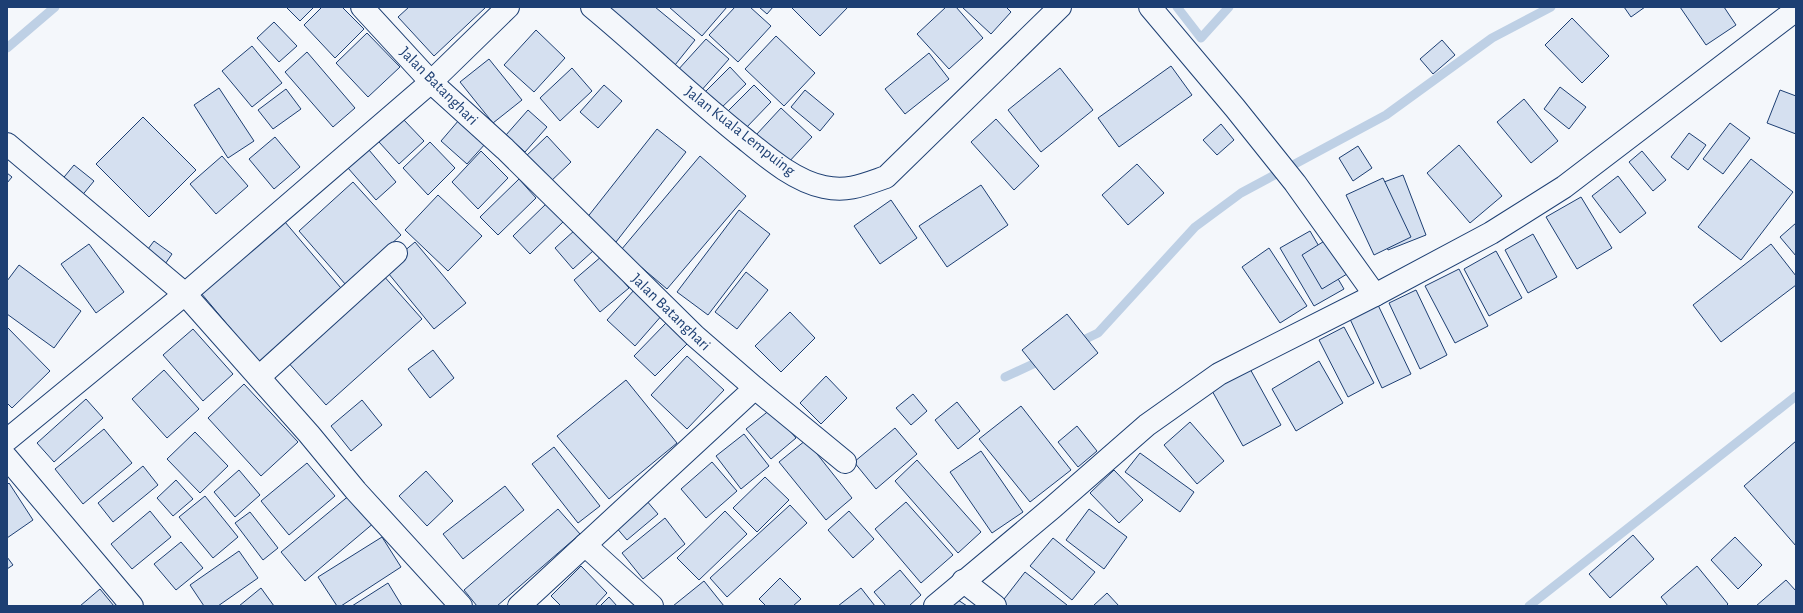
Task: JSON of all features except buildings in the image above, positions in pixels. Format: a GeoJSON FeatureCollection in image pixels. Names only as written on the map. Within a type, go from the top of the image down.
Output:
{"type":"FeatureCollection","features":[{"type":"Feature","properties":{"kind":"street","name":"Jalan Batanghari"},"geometry":{"type":"LineString","coordinates":[[362,7],[431,82],[505,149],[695,336],[755,388],[845,462]]}},
{"type":"Feature","properties":{"kind":"street"},"geometry":{"type":"LineString","coordinates":[[7,440],[185,294],[431,82],[508,7]]}},
{"type":"Feature","properties":{"kind":"street","name":"Jalan Kuala Lempuing"},"geometry":{"type":"LineString","coordinates":[[592,7],[717,117],[763,154],[800,178],[824,187],[851,189],[886,177],[1060,7]]}},
{"type":"Feature","properties":{"kind":"street"},"geometry":{"type":"LineString","coordinates":[[1150,7],[1235,108],[1295,184],[1375,295]]}},
{"type":"Feature","properties":{"kind":"street"},"geometry":{"type":"LineString","coordinates":[[935,606],[1052,508],[1147,425],[1219,374],[1375,295],[1490,233],[1564,187],[1796,10]]}},
{"type":"Feature","properties":{"kind":"street"},"geometry":{"type":"LineString","coordinates":[[7,144],[185,294],[259,377],[356,491],[461,606]]}},
{"type":"Feature","properties":{"kind":"street"},"geometry":{"type":"LineString","coordinates":[[259,377],[396,253]]}},
{"type":"Feature","properties":{"kind":"street"},"geometry":{"type":"LineString","coordinates":[[519,606],[755,388]]}},
{"type":"Feature","properties":{"kind":"street"},"geometry":{"type":"LineString","coordinates":[[7,458],[132,606]]}},
{"type":"Feature","properties":{"kind":"street"},"geometry":{"type":"LineString","coordinates":[[586,544],[652,606]]}},
{"type":"Feature","properties":{"kind":"street"},"geometry":{"type":"LineString","coordinates":[[963,581],[995,606]]}},
{"type":"Feature","properties":{"kind":"waterway"},"geometry":{"type":"LineString","coordinates":[[7,48],[55,7]]}},
{"type":"Feature","properties":{"kind":"waterway"},"geometry":{"type":"LineString","coordinates":[[1177,7],[1201,38],[1229,7]]}},
{"type":"Feature","properties":{"kind":"waterway"},"geometry":{"type":"LineString","coordinates":[[1075,344],[1098,333],[1195,227],[1241,193],[1386,115],[1492,38],[1551,7]]}},
{"type":"Feature","properties":{"kind":"waterway"},"geometry":{"type":"LineString","coordinates":[[1005,377],[1044,359]]}},
{"type":"Feature","properties":{"kind":"waterway"},"geometry":{"type":"LineString","coordinates":[[1529,606],[1796,396]]}}]}
